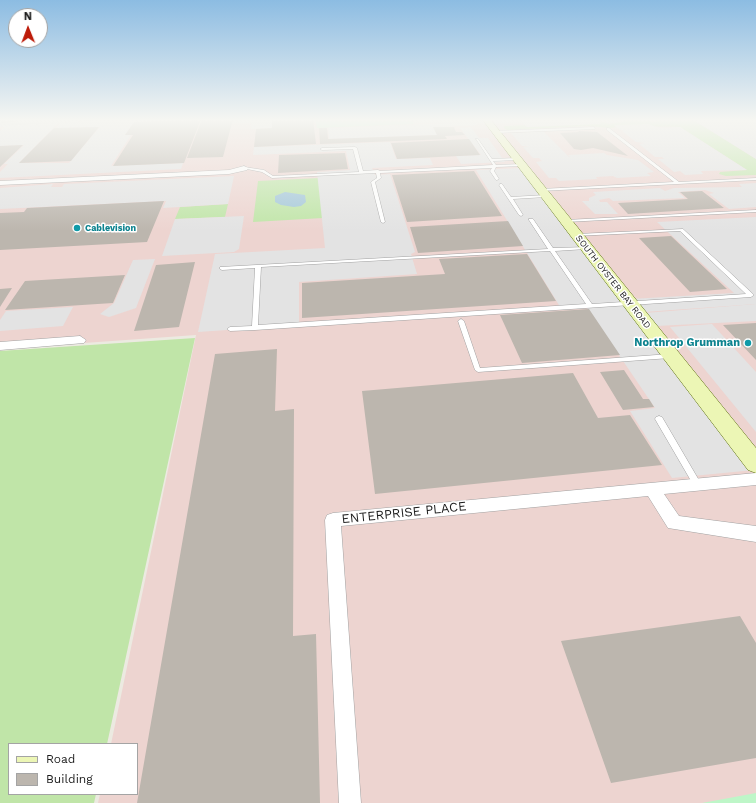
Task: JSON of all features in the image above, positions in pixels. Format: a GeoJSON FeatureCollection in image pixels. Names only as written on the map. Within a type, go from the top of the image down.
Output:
{"type":"FeatureCollection","features":[{"type":"Feature","properties":{"kind":"main road","name":"SOUTH OYSTER BAY ROAD"},"geometry":{"type":"LineString","coordinates":[[516,156],[670,356],[756,464]]}},
{"type":"Feature","properties":{"kind":"street"},"geometry":{"type":"LineString","coordinates":[[0,183],[229,172],[244,168]]}},
{"type":"Feature","properties":{"kind":"street"},"geometry":{"type":"LineString","coordinates":[[0,346],[80,340]]}},
{"type":"Feature","properties":{"kind":"street","name":"ENTERPRISE PLACE"},"geometry":{"type":"LineString","coordinates":[[350,803],[333,520],[756,479]]}},
{"type":"Feature","properties":{"kind":"street"},"geometry":{"type":"LineString","coordinates":[[652,489],[674,523],[756,534]]}},
{"type":"Feature","properties":{"kind":"lane"},"geometry":{"type":"LineString","coordinates":[[356,156],[361,172]]}},
{"type":"Feature","properties":{"kind":"lane"},"geometry":{"type":"LineString","coordinates":[[489,156],[495,166]]}},
{"type":"Feature","properties":{"kind":"lane"},"geometry":{"type":"LineString","coordinates":[[644,156],[678,183]]}},
{"type":"Feature","properties":{"kind":"lane"},"geometry":{"type":"LineString","coordinates":[[491,160],[520,162]]}},
{"type":"Feature","properties":{"kind":"lane"},"geometry":{"type":"LineString","coordinates":[[244,168],[263,171],[272,177],[495,166],[520,162]]}},
{"type":"Feature","properties":{"kind":"lane"},"geometry":{"type":"LineString","coordinates":[[495,166],[492,171],[497,179]]}},
{"type":"Feature","properties":{"kind":"lane"},"geometry":{"type":"LineString","coordinates":[[378,171],[379,178],[373,182],[383,222]]}},
{"type":"Feature","properties":{"kind":"lane"},"geometry":{"type":"LineString","coordinates":[[510,198],[544,193],[756,179]]}},
{"type":"Feature","properties":{"kind":"lane"},"geometry":{"type":"LineString","coordinates":[[501,185],[521,215]]}},
{"type":"Feature","properties":{"kind":"lane"},"geometry":{"type":"LineString","coordinates":[[566,221],[756,211]]}},
{"type":"Feature","properties":{"kind":"lane"},"geometry":{"type":"LineString","coordinates":[[531,220],[590,305]]}},
{"type":"Feature","properties":{"kind":"lane"},"geometry":{"type":"LineString","coordinates":[[230,329],[751,295],[681,230],[577,235]]}},
{"type":"Feature","properties":{"kind":"lane"},"geometry":{"type":"LineString","coordinates":[[222,268],[586,248]]}},
{"type":"Feature","properties":{"kind":"lane"},"geometry":{"type":"LineString","coordinates":[[255,328],[258,266]]}},
{"type":"Feature","properties":{"kind":"lane"},"geometry":{"type":"LineString","coordinates":[[461,321],[478,370],[670,356]]}},
{"type":"Feature","properties":{"kind":"lane"},"geometry":{"type":"LineString","coordinates":[[659,419],[697,484]]}},
{"type":"Feature","properties":{"kind":"shaded area"},"geometry":{"type":"Polygon","coordinates":[[[0,156],[756,156],[756,803],[98,803],[100,795],[138,795],[138,743],[111,743],[196,335],[0,349],[0,156]]]}},
{"type":"Feature","properties":{"kind":"shaded area"},"geometry":{"type":"Polygon","coordinates":[[[12,156],[25,156],[19,163],[69,163],[75,156],[117,156],[111,166],[183,163],[181,169],[0,178],[0,172],[8,164],[4,164],[12,156]]]}},
{"type":"Feature","properties":{"kind":"shaded area"},"geometry":{"type":"Polygon","coordinates":[[[347,156],[395,156],[396,159],[430,158],[433,165],[372,168],[375,175],[390,174],[415,252],[411,254],[417,274],[299,282],[299,325],[198,332],[215,254],[325,248],[317,172],[350,170],[347,156]]]}},
{"type":"Feature","properties":{"kind":"shaded area"},"geometry":{"type":"Polygon","coordinates":[[[456,156],[501,156],[505,162],[461,164],[456,156]]]}},
{"type":"Feature","properties":{"kind":"shaded area"},"geometry":{"type":"Polygon","coordinates":[[[532,156],[616,156],[638,160],[654,172],[647,173],[651,176],[617,178],[613,176],[596,177],[597,179],[559,181],[556,178],[549,178],[536,162],[542,161],[539,158],[533,158],[532,156]]]}},
{"type":"Feature","properties":{"kind":"shaded area"},"geometry":{"type":"Polygon","coordinates":[[[726,156],[747,170],[701,171],[703,174],[685,175],[680,171],[674,172],[658,159],[664,159],[662,157],[655,157],[726,156]]]}},
{"type":"Feature","properties":{"kind":"shaded area"},"geometry":{"type":"Polygon","coordinates":[[[521,168],[754,470],[672,478],[630,411],[655,408],[587,308],[562,310],[476,170],[521,168]]]}},
{"type":"Feature","properties":{"kind":"shaded area"},"geometry":{"type":"Polygon","coordinates":[[[234,176],[228,204],[163,208],[166,201],[0,209],[0,188],[53,184],[51,187],[62,187],[64,184],[234,176]]]}},
{"type":"Feature","properties":{"kind":"shaded area"},"geometry":{"type":"Polygon","coordinates":[[[756,183],[756,207],[729,209],[709,194],[714,193],[705,190],[678,192],[685,198],[613,201],[609,198],[599,200],[600,202],[607,202],[618,214],[595,214],[582,201],[589,201],[589,198],[596,195],[593,192],[660,188],[665,191],[674,188],[742,187],[739,184],[756,183]]]}},
{"type":"Feature","properties":{"kind":"shaded area"},"geometry":{"type":"Polygon","coordinates":[[[244,216],[239,249],[234,252],[162,256],[175,219],[244,216]]]}},
{"type":"Feature","properties":{"kind":"shaded area"},"geometry":{"type":"Polygon","coordinates":[[[756,217],[756,304],[644,312],[631,299],[734,293],[657,222],[756,217]]]}},
{"type":"Feature","properties":{"kind":"shaded area"},"geometry":{"type":"Polygon","coordinates":[[[155,259],[136,308],[109,317],[100,314],[114,303],[133,260],[155,259]]]}},
{"type":"Feature","properties":{"kind":"shaded area"},"geometry":{"type":"Polygon","coordinates":[[[756,304],[756,321],[656,326],[645,313],[756,304]]]}},
{"type":"Feature","properties":{"kind":"shaded area"},"geometry":{"type":"Polygon","coordinates":[[[73,307],[63,326],[0,331],[0,320],[6,311],[73,307]]]}},
{"type":"Feature","properties":{"kind":"shaded area"},"geometry":{"type":"Polygon","coordinates":[[[712,324],[756,372],[756,432],[670,327],[712,324]]]}},
{"type":"Feature","properties":{"kind":"green space"},"geometry":{"type":"Polygon","coordinates":[[[726,156],[752,156],[756,159],[756,175],[726,176],[719,174],[720,172],[747,170],[726,156]]]}},
{"type":"Feature","properties":{"kind":"green space"},"geometry":{"type":"Polygon","coordinates":[[[319,178],[323,218],[253,222],[258,181],[319,178]]]}},
{"type":"Feature","properties":{"kind":"green space"},"geometry":{"type":"Polygon","coordinates":[[[228,204],[225,217],[175,219],[180,207],[228,204]]]}},
{"type":"Feature","properties":{"kind":"green space"},"geometry":{"type":"Polygon","coordinates":[[[195,338],[107,743],[8,743],[8,795],[96,795],[94,803],[0,803],[0,351],[195,338]]]}},
{"type":"Feature","properties":{"kind":"green space"},"geometry":{"type":"Polygon","coordinates":[[[756,793],[756,803],[702,803],[756,793]]]}},
{"type":"Feature","properties":{"kind":"water"},"geometry":{"type":"Polygon","coordinates":[[[285,192],[305,195],[306,202],[301,206],[294,207],[281,205],[275,202],[275,196],[285,192]]]}},
{"type":"Feature","properties":{"kind":"building"},"geometry":{"type":"Polygon","coordinates":[[[0,156],[11,156],[0,167],[0,156]]]}},
{"type":"Feature","properties":{"kind":"building"},"geometry":{"type":"Polygon","coordinates":[[[26,156],[75,156],[71,161],[19,163],[26,156]]]}},
{"type":"Feature","properties":{"kind":"building"},"geometry":{"type":"Polygon","coordinates":[[[119,156],[187,156],[184,163],[113,166],[119,156]]]}},
{"type":"Feature","properties":{"kind":"building"},"geometry":{"type":"Polygon","coordinates":[[[188,156],[223,156],[223,157],[187,158],[188,156]]]}},
{"type":"Feature","properties":{"kind":"building"},"geometry":{"type":"Polygon","coordinates":[[[279,156],[346,156],[348,169],[278,173],[279,156]]]}},
{"type":"Feature","properties":{"kind":"building"},"geometry":{"type":"Polygon","coordinates":[[[396,156],[449,156],[397,159],[396,156]]]}},
{"type":"Feature","properties":{"kind":"building"},"geometry":{"type":"Polygon","coordinates":[[[474,171],[502,216],[407,222],[392,175],[474,171]]]}},
{"type":"Feature","properties":{"kind":"building"},"geometry":{"type":"Polygon","coordinates":[[[702,191],[724,208],[628,214],[618,203],[688,199],[680,192],[702,191]]]}},
{"type":"Feature","properties":{"kind":"building","name":"Cablevision"},"geometry":{"type":"Polygon","coordinates":[[[164,201],[147,242],[0,250],[0,213],[24,212],[27,208],[164,201]]]}},
{"type":"Feature","properties":{"kind":"building"},"geometry":{"type":"Polygon","coordinates":[[[508,221],[523,246],[418,253],[410,227],[508,221]]]}},
{"type":"Feature","properties":{"kind":"building"},"geometry":{"type":"Polygon","coordinates":[[[671,236],[727,289],[690,292],[639,238],[671,236]]]}},
{"type":"Feature","properties":{"kind":"building"},"geometry":{"type":"Polygon","coordinates":[[[527,254],[556,301],[302,318],[302,283],[445,274],[439,259],[527,254]]]}},
{"type":"Feature","properties":{"kind":"building"},"geometry":{"type":"Polygon","coordinates":[[[195,262],[179,327],[134,331],[156,265],[195,262]]]}},
{"type":"Feature","properties":{"kind":"building"},"geometry":{"type":"Polygon","coordinates":[[[125,275],[113,303],[5,310],[25,281],[125,275]]]}},
{"type":"Feature","properties":{"kind":"building"},"geometry":{"type":"Polygon","coordinates":[[[12,288],[0,307],[0,289],[12,288]]]}},
{"type":"Feature","properties":{"kind":"building"},"geometry":{"type":"Polygon","coordinates":[[[589,309],[620,355],[522,363],[500,315],[589,309]]]}},
{"type":"Feature","properties":{"kind":"building","name":"Northrop Grumman"},"geometry":{"type":"Polygon","coordinates":[[[756,323],[756,360],[723,325],[756,323]]]}},
{"type":"Feature","properties":{"kind":"building"},"geometry":{"type":"Polygon","coordinates":[[[277,349],[275,411],[294,409],[293,636],[316,634],[320,803],[137,803],[215,354],[277,349]]]}},
{"type":"Feature","properties":{"kind":"building"},"geometry":{"type":"Polygon","coordinates":[[[624,370],[643,399],[649,399],[654,407],[623,410],[600,372],[624,370]]]}},
{"type":"Feature","properties":{"kind":"building"},"geometry":{"type":"Polygon","coordinates":[[[573,373],[598,418],[630,415],[662,465],[375,494],[362,391],[573,373]]]}},
{"type":"Feature","properties":{"kind":"building"},"geometry":{"type":"Polygon","coordinates":[[[740,616],[756,643],[756,758],[611,783],[561,641],[740,616]]]}},
{"type":"Feature","properties":{"kind":"place","name":"Cablevision"},"geometry":{"type":"Point","coordinates":[77,228]}},
{"type":"Feature","properties":{"kind":"place","name":"Northrop Grumman"},"geometry":{"type":"Point","coordinates":[748,343]}}]}
